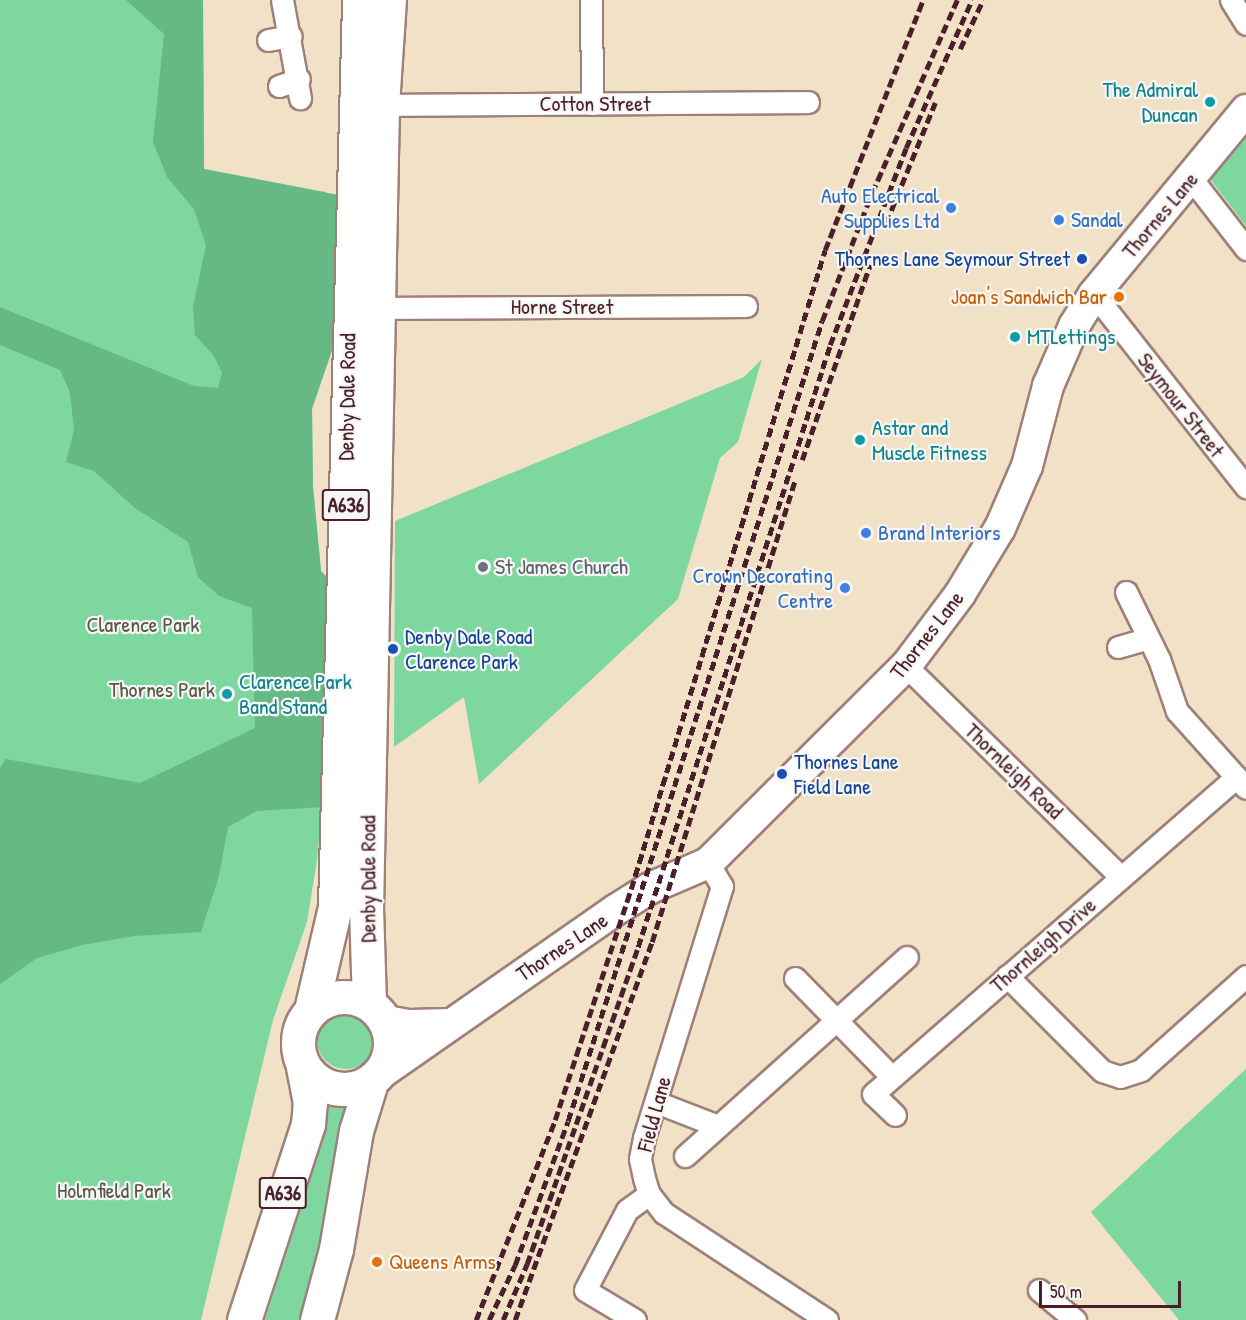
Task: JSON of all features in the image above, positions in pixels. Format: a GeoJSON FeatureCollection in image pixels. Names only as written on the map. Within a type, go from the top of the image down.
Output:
{"type":"FeatureCollection","features":[{"type":"Feature","properties":{"kind":"main road","name":"Denby Dale Road"},"geometry":{"type":"LineString","coordinates":[[312,1006],[335,908],[359,0]]}},
{"type":"Feature","properties":{"kind":"main road","name":"Denby Dale Road"},"geometry":{"type":"LineString","coordinates":[[377,1012],[366,910],[382,105],[389,0]]}},
{"type":"Feature","properties":{"kind":"main road"},"geometry":{"type":"LineString","coordinates":[[312,1006],[344,997],[377,1012]]}},
{"type":"Feature","properties":{"kind":"main road","name":"A636"},"geometry":{"type":"LineString","coordinates":[[244,1320],[308,1124],[310,1103],[303,1066],[297,1050],[300,1024],[312,1006]]}},
{"type":"Feature","properties":{"kind":"main road","name":"A636"},"geometry":{"type":"LineString","coordinates":[[317,1320],[336,1249],[356,1131],[377,1077],[392,1056],[377,1012]]}},
{"type":"Feature","properties":{"kind":"main road"},"geometry":{"type":"LineString","coordinates":[[303,1066],[313,1078],[332,1087],[377,1077]]}},
{"type":"Feature","properties":{"kind":"street"},"geometry":{"type":"LineString","coordinates":[[279,86],[300,88],[282,0]]}},
{"type":"Feature","properties":{"kind":"street"},"geometry":{"type":"LineString","coordinates":[[591,0],[592,104]]}},
{"type":"Feature","properties":{"kind":"street"},"geometry":{"type":"LineString","coordinates":[[1232,0],[1246,24]]}},
{"type":"Feature","properties":{"kind":"street"},"geometry":{"type":"LineString","coordinates":[[268,40],[291,36]]}},
{"type":"Feature","properties":{"kind":"street","name":"Cotton Street"},"geometry":{"type":"LineString","coordinates":[[382,105],[808,102]]}},
{"type":"Feature","properties":{"kind":"street","name":"Thornes Lane"},"geometry":{"type":"LineString","coordinates":[[377,1077],[450,1024],[650,888],[708,863],[906,666],[954,603],[1000,528],[1027,466],[1048,386],[1074,326],[1094,294],[1246,110]]}},
{"type":"Feature","properties":{"kind":"street"},"geometry":{"type":"LineString","coordinates":[[1191,178],[1246,249]]}},
{"type":"Feature","properties":{"kind":"street","name":"Seymour Street"},"geometry":{"type":"LineString","coordinates":[[1094,294],[1246,487]]}},
{"type":"Feature","properties":{"kind":"street","name":"Horne Street"},"geometry":{"type":"LineString","coordinates":[[379,309],[746,306]]}},
{"type":"Feature","properties":{"kind":"street"},"geometry":{"type":"LineString","coordinates":[[1126,592],[1146,639],[1159,659],[1177,711],[1241,782]]}},
{"type":"Feature","properties":{"kind":"street"},"geometry":{"type":"LineString","coordinates":[[1118,647],[1146,639]]}},
{"type":"Feature","properties":{"kind":"street","name":"Thornleigh Road"},"geometry":{"type":"LineString","coordinates":[[906,666],[1122,877]]}},
{"type":"Feature","properties":{"kind":"street","name":"Thornleigh Drive"},"geometry":{"type":"LineString","coordinates":[[895,1115],[873,1094],[1122,877],[1241,782]]}},
{"type":"Feature","properties":{"kind":"street","name":"Field Lane"},"geometry":{"type":"LineString","coordinates":[[708,863],[722,886],[640,1159],[650,1194],[664,1213],[827,1320]]}},
{"type":"Feature","properties":{"kind":"street"},"geometry":{"type":"LineString","coordinates":[[685,1156],[838,1022],[907,957]]}},
{"type":"Feature","properties":{"kind":"street"},"geometry":{"type":"LineString","coordinates":[[1007,976],[1102,1071],[1120,1077],[1141,1070],[1246,976]]}},
{"type":"Feature","properties":{"kind":"street"},"geometry":{"type":"LineString","coordinates":[[795,978],[884,1069]]}},
{"type":"Feature","properties":{"kind":"street"},"geometry":{"type":"LineString","coordinates":[[377,1012],[409,1025],[450,1024]]}},
{"type":"Feature","properties":{"kind":"street"},"geometry":{"type":"LineString","coordinates":[[656,1102],[718,1126]]}},
{"type":"Feature","properties":{"kind":"street"},"geometry":{"type":"LineString","coordinates":[[635,1320],[585,1290],[627,1210],[650,1194]]}},
{"type":"Feature","properties":{"kind":"street"},"geometry":{"type":"LineString","coordinates":[[1039,1290],[1072,1319]]}},
{"type":"Feature","properties":{"kind":"green space","name":"Thornes Park"},"geometry":{"type":"Polygon","coordinates":[[[0,0],[203,0],[204,169],[326,192],[312,409],[313,487],[321,571],[322,807],[317,860],[307,922],[273,1020],[201,1320],[0,1320],[0,0]]]}},
{"type":"Feature","properties":{"kind":"green space"},"geometry":{"type":"Polygon","coordinates":[[[126,0],[203,0],[204,169],[354,198],[338,333],[312,409],[313,487],[321,571],[346,596],[339,806],[257,811],[228,827],[219,876],[201,932],[134,936],[82,945],[37,958],[0,984],[0,768],[6,759],[140,783],[255,728],[252,608],[219,596],[198,577],[188,542],[135,508],[94,471],[66,462],[74,430],[70,393],[60,370],[0,345],[0,307],[194,386],[218,388],[222,373],[214,356],[195,335],[193,307],[206,245],[194,209],[167,177],[153,142],[164,34],[126,0]]]}},
{"type":"Feature","properties":{"kind":"green space"},"geometry":{"type":"Polygon","coordinates":[[[1246,131],[1246,226],[1211,180],[1246,131]]]}},
{"type":"Feature","properties":{"kind":"green space"},"geometry":{"type":"Polygon","coordinates":[[[762,359],[738,442],[720,458],[678,599],[479,784],[464,697],[394,747],[395,521],[744,377],[762,359]]]}},
{"type":"Feature","properties":{"kind":"green space"},"geometry":{"type":"Polygon","coordinates":[[[346,1011],[362,1016],[370,1024],[375,1040],[370,1056],[362,1064],[346,1069],[330,1064],[322,1056],[317,1040],[322,1024],[330,1016],[346,1011]]]}},
{"type":"Feature","properties":{"kind":"green space"},"geometry":{"type":"Polygon","coordinates":[[[1246,1069],[1246,1320],[1179,1320],[1091,1212],[1246,1069]]]}},
{"type":"Feature","properties":{"kind":"green space"},"geometry":{"type":"Polygon","coordinates":[[[329,1100],[351,1103],[306,1320],[265,1320],[323,1139],[329,1100]]]}},
{"type":"Feature","properties":{"kind":"railway"},"geometry":{"type":"LineString","coordinates":[[476,1320],[555,1120],[635,876],[825,250],[923,0]]}},
{"type":"Feature","properties":{"kind":"railway"},"geometry":{"type":"LineString","coordinates":[[489,1320],[515,1265],[568,1121],[822,321],[872,193],[957,0]]}},
{"type":"Feature","properties":{"kind":"railway"},"geometry":{"type":"LineString","coordinates":[[503,1320],[527,1264],[638,947],[830,345],[906,148],[972,0]]}},
{"type":"Feature","properties":{"kind":"railway"},"geometry":{"type":"LineString","coordinates":[[960,49],[983,0]]}},
{"type":"Feature","properties":{"kind":"railway"},"geometry":{"type":"LineString","coordinates":[[886,223],[935,103]]}},
{"type":"Feature","properties":{"kind":"railway"},"geometry":{"type":"LineString","coordinates":[[802,460],[870,265]]}},
{"type":"Feature","properties":{"kind":"railway"},"geometry":{"type":"LineString","coordinates":[[515,1320],[652,942],[795,480]]}},
{"type":"Feature","properties":{"kind":"place","name":"The Admiral Duncan"},"geometry":{"type":"Point","coordinates":[1210,102]}},
{"type":"Feature","properties":{"kind":"place","name":"Auto Electrical Supplies Ltd"},"geometry":{"type":"Point","coordinates":[951,208]}},
{"type":"Feature","properties":{"kind":"place","name":"Sandal"},"geometry":{"type":"Point","coordinates":[1059,220]}},
{"type":"Feature","properties":{"kind":"place","name":"Thornes Lane Seymour Street"},"geometry":{"type":"Point","coordinates":[1082,259]}},
{"type":"Feature","properties":{"kind":"place","name":"Joan's Sandwich Bar"},"geometry":{"type":"Point","coordinates":[1119,297]}},
{"type":"Feature","properties":{"kind":"place","name":"MTLettings"},"geometry":{"type":"Point","coordinates":[1015,337]}},
{"type":"Feature","properties":{"kind":"place","name":"Astar and Muscle Fitness"},"geometry":{"type":"Point","coordinates":[860,440]}},
{"type":"Feature","properties":{"kind":"place","name":"Brand Interiors"},"geometry":{"type":"Point","coordinates":[866,533]}},
{"type":"Feature","properties":{"kind":"place","name":"St James Church"},"geometry":{"type":"Point","coordinates":[483,567]}},
{"type":"Feature","properties":{"kind":"place","name":"Crown Decorating Centre"},"geometry":{"type":"Point","coordinates":[845,588]}},
{"type":"Feature","properties":{"kind":"place","name":"Denby Dale Road Clarence Park"},"geometry":{"type":"Point","coordinates":[393,649]}},
{"type":"Feature","properties":{"kind":"place","name":"Clarence Park Band Stand"},"geometry":{"type":"Point","coordinates":[227,694]}},
{"type":"Feature","properties":{"kind":"place","name":"Thornes Lane Field Lane"},"geometry":{"type":"Point","coordinates":[782,774]}},
{"type":"Feature","properties":{"kind":"place","name":"Queens Arms"},"geometry":{"type":"Point","coordinates":[377,1262]}},
{"type":"Feature","properties":{"kind":"park label","name":"Clarence Park"},"geometry":{"type":"Point","coordinates":[143,625]}},
{"type":"Feature","properties":{"kind":"park label","name":"Holmfield Park"},"geometry":{"type":"Point","coordinates":[114,1191]}}]}
